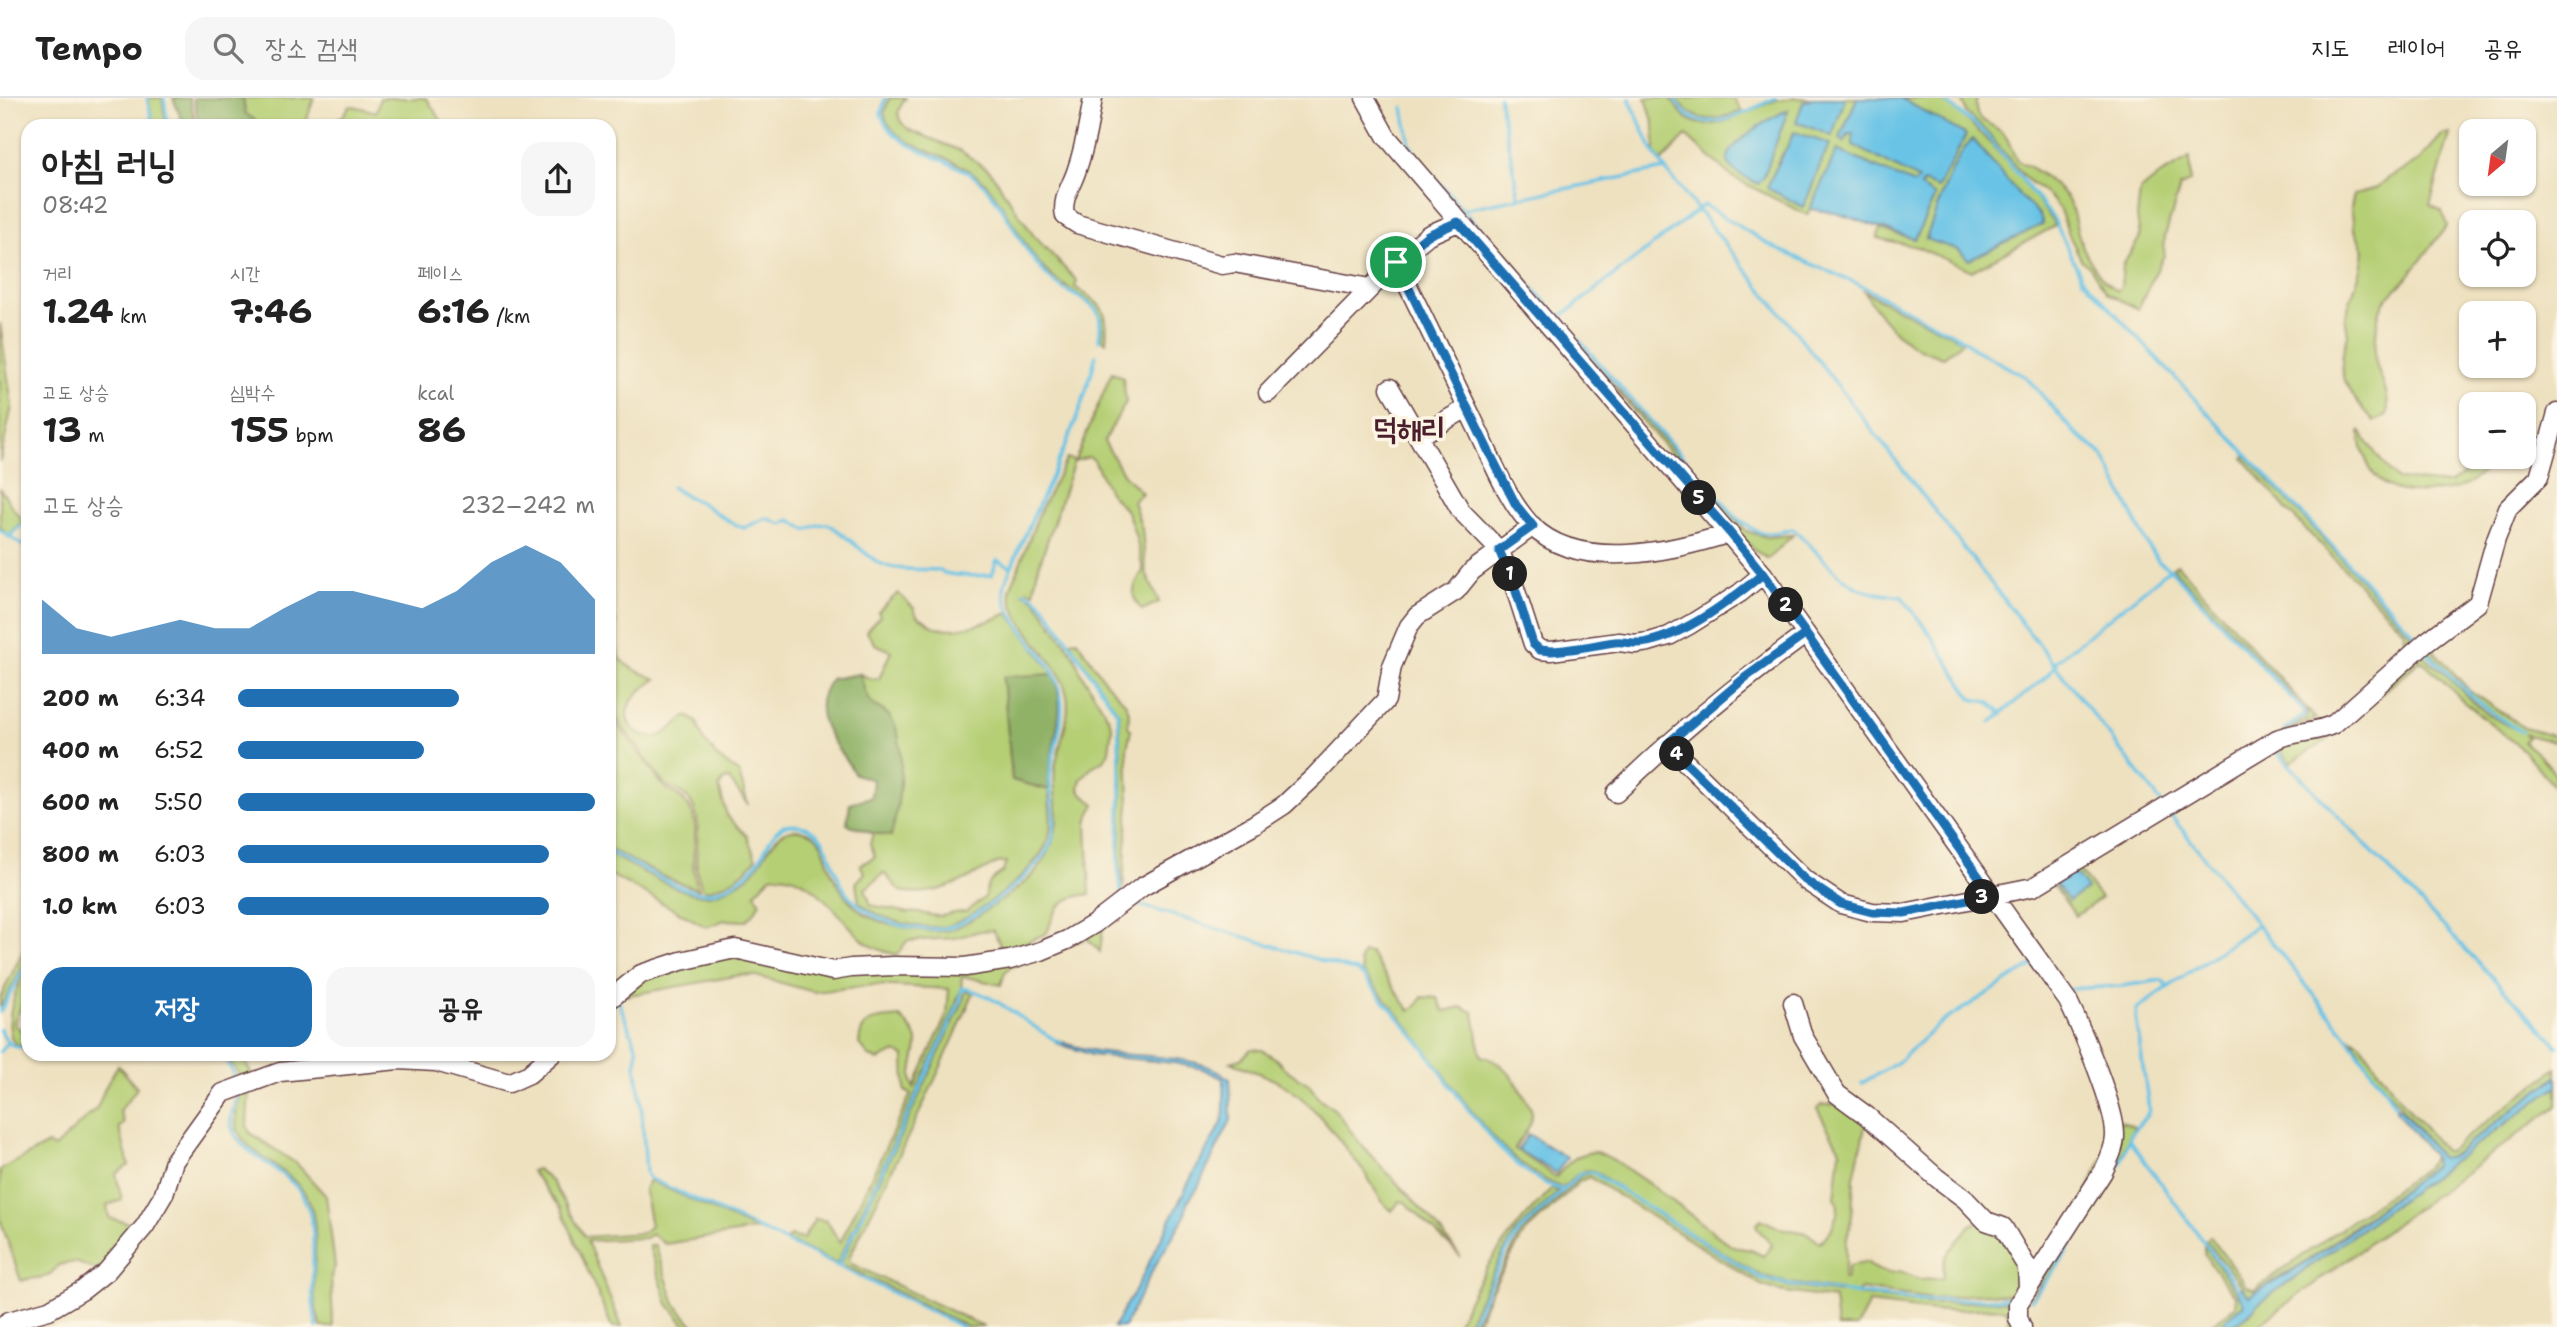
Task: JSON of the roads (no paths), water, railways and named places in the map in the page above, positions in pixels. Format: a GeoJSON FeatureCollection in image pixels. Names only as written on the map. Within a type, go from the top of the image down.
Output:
{"type":"FeatureCollection","features":[{"type":"Feature","properties":{"kind":"street"},"geometry":{"type":"LineString","coordinates":[[1094,98],[1077,171],[1062,204],[1065,216],[1077,224],[1222,265],[1234,263],[1370,288]]}},
{"type":"Feature","properties":{"kind":"street"},"geometry":{"type":"LineString","coordinates":[[1365,98],[1386,136],[1763,574],[2068,1001],[2113,1116],[2115,1136],[2111,1155],[2103,1172],[2018,1304],[2018,1318],[2022,1327]]}},
{"type":"Feature","properties":{"kind":"street"},"geometry":{"type":"LineString","coordinates":[[1268,393],[1396,262],[1428,235],[1458,222]]}},
{"type":"Feature","properties":{"kind":"street"},"geometry":{"type":"LineString","coordinates":[[1396,262],[1516,505],[1533,526],[1560,542],[1587,552],[1614,554],[1640,554],[1696,544],[1730,533]]}},
{"type":"Feature","properties":{"kind":"street"},"geometry":{"type":"LineString","coordinates":[[1390,388],[1461,511],[1499,550],[1514,585],[1533,644],[1540,650],[1551,651],[1619,642],[1635,644],[1669,636],[1740,593],[1763,574]]}},
{"type":"Feature","properties":{"kind":"street"},"geometry":{"type":"LineString","coordinates":[[1419,436],[1467,408]]}},
{"type":"Feature","properties":{"kind":"street"},"geometry":{"type":"LineString","coordinates":[[1667,744],[1805,880],[1841,904],[1872,912],[1904,913],[2033,887],[2277,739],[2289,734],[2324,729],[2334,724],[2426,642],[2478,603],[2508,508],[2539,477],[2557,413]]}},
{"type":"Feature","properties":{"kind":"street"},"geometry":{"type":"LineString","coordinates":[[616,994],[642,974],[681,961],[735,949],[833,971],[893,966],[965,967],[1010,960],[1067,940],[1094,924],[1142,887],[1253,825],[1294,795],[1386,700],[1392,666],[1409,626],[1417,616],[1456,591],[1472,571],[1533,526]]}},
{"type":"Feature","properties":{"kind":"street"},"geometry":{"type":"LineString","coordinates":[[1616,793],[1667,744],[1746,677],[1806,634]]}},
{"type":"Feature","properties":{"kind":"street"},"geometry":{"type":"LineString","coordinates":[[1793,1003],[1803,1036],[1837,1094],[1965,1199],[1986,1221],[2003,1227],[2026,1267],[2028,1287]]}},
{"type":"Feature","properties":{"kind":"street"},"geometry":{"type":"LineString","coordinates":[[0,1327],[9,1321],[48,1310],[83,1290],[107,1270],[145,1226],[164,1194],[174,1161],[223,1093],[280,1072],[388,1061]]}},
{"type":"Feature","properties":{"kind":"street"},"geometry":{"type":"LineString","coordinates":[[417,1061],[436,1062],[509,1083],[529,1074],[544,1061]]}},
{"type":"Feature","properties":{"kind":"water"},"geometry":{"type":"Polygon","coordinates":[[[1812,98],[1845,98],[1832,136],[1796,122],[1803,102],[1812,98]]]}},
{"type":"Feature","properties":{"kind":"water"},"geometry":{"type":"Polygon","coordinates":[[[1857,98],[1900,98],[1966,135],[1938,188],[1923,182],[1920,187],[1935,196],[1915,239],[1836,213],[1810,209],[1837,150],[1914,184],[1918,179],[1853,145],[1853,134],[1848,134],[1844,143],[1840,138],[1857,98]]]}},
{"type":"Feature","properties":{"kind":"water"},"geometry":{"type":"Polygon","coordinates":[[[1788,110],[1763,179],[1758,184],[1732,169],[1728,161],[1734,147],[1752,131],[1788,110]]]}},
{"type":"Feature","properties":{"kind":"water"},"geometry":{"type":"Polygon","coordinates":[[[1794,132],[1830,144],[1803,207],[1767,188],[1794,132]]]}},
{"type":"Feature","properties":{"kind":"water"},"geometry":{"type":"Polygon","coordinates":[[[1973,139],[2020,196],[2040,215],[2043,224],[1969,260],[1959,250],[1926,239],[1952,170],[1973,139]]]}},
{"type":"Feature","properties":{"kind":"water"},"geometry":{"type":"Polygon","coordinates":[[[2073,871],[2087,889],[2069,901],[2055,883],[2073,871]]]}},
{"type":"Feature","properties":{"kind":"water"},"geometry":{"type":"Polygon","coordinates":[[[1058,1040],[1110,1053],[1200,1064],[1230,1079],[1231,1120],[1198,1187],[1187,1203],[1185,1216],[1153,1269],[1124,1327],[1113,1327],[1133,1295],[1194,1172],[1222,1123],[1224,1083],[1222,1078],[1203,1069],[1174,1063],[1092,1055],[1056,1043],[1058,1040]]]}},
{"type":"Feature","properties":{"kind":"water"},"geometry":{"type":"Polygon","coordinates":[[[2557,1076],[2557,1086],[2258,1304],[2245,1317],[2235,1323],[2217,1327],[2244,1304],[2237,1292],[2241,1287],[2249,1296],[2298,1267],[2434,1166],[2433,1156],[2397,1113],[2395,1106],[2442,1159],[2451,1157],[2557,1076]]]}},
{"type":"Feature","properties":{"kind":"water"},"geometry":{"type":"Polygon","coordinates":[[[1528,1134],[1567,1158],[1556,1173],[1518,1150],[1528,1134]]]}},
{"type":"Feature","properties":{"kind":"waterway"},"geometry":{"type":"LineString","coordinates":[[147,98],[152,119]]}},
{"type":"Feature","properties":{"kind":"waterway"},"geometry":{"type":"LineString","coordinates":[[164,98],[167,119]]}},
{"type":"Feature","properties":{"kind":"waterway"},"geometry":{"type":"LineString","coordinates":[[885,98],[881,114],[887,126],[909,144],[977,179],[995,199],[1025,248],[1046,274],[1094,308],[1100,319],[1099,340]]}},
{"type":"Feature","properties":{"kind":"waterway"},"geometry":{"type":"LineString","coordinates":[[1499,98],[1519,197]]}},
{"type":"Feature","properties":{"kind":"waterway"},"geometry":{"type":"LineString","coordinates":[[1629,98],[1651,148],[1665,169],[1796,332],[2161,802]]}},
{"type":"Feature","properties":{"kind":"waterway"},"geometry":{"type":"LineString","coordinates":[[1674,98],[1684,112],[1694,119],[1705,121],[1730,118],[1776,98]]}},
{"type":"Feature","properties":{"kind":"waterway"},"geometry":{"type":"LineString","coordinates":[[1940,98],[1982,130],[2053,218],[2082,278],[2419,639]]}},
{"type":"Feature","properties":{"kind":"waterway"},"geometry":{"type":"LineString","coordinates":[[1403,108],[1410,145],[1419,160],[1734,515],[1748,527],[1761,532],[1775,533],[1793,529],[1853,585],[1902,597],[1928,631],[1972,699],[1989,702],[2002,714]]}},
{"type":"Feature","properties":{"kind":"waterway"},"geometry":{"type":"LineString","coordinates":[[1463,209],[1665,169]]}},
{"type":"Feature","properties":{"kind":"waterway"},"geometry":{"type":"LineString","coordinates":[[1558,319],[1704,205],[1775,248],[1856,283],[1966,341],[1972,348],[2026,377],[2075,433],[2103,455],[2148,546],[2159,562],[2170,569],[2303,710],[2305,715],[2285,729]]}},
{"type":"Feature","properties":{"kind":"waterway"},"geometry":{"type":"LineString","coordinates":[[616,856],[682,888],[704,893],[717,891],[730,885],[757,864],[773,835],[784,825],[800,826],[812,830],[820,837],[840,881],[857,904],[889,922],[922,929],[944,928],[965,921],[1010,890],[1037,864],[1054,832],[1050,776],[1060,727],[1061,697],[1050,667],[1012,615],[1004,586],[1078,415],[1096,355]]}},
{"type":"Feature","properties":{"kind":"waterway"},"geometry":{"type":"LineString","coordinates":[[672,487],[744,528],[766,518],[781,524],[790,520],[806,530],[827,524],[874,560],[893,567],[938,570],[972,576],[992,575],[997,560],[1011,567]]}},
{"type":"Feature","properties":{"kind":"waterway"},"geometry":{"type":"LineString","coordinates":[[9,537],[21,525]]}},
{"type":"Feature","properties":{"kind":"waterway"},"geometry":{"type":"LineString","coordinates":[[0,530],[21,544]]}},
{"type":"Feature","properties":{"kind":"waterway"},"geometry":{"type":"LineString","coordinates":[[2055,662],[2170,569]]}},
{"type":"Feature","properties":{"kind":"waterway"},"geometry":{"type":"LineString","coordinates":[[1024,592],[1034,596],[1045,607],[1118,714],[1121,790],[1118,866],[1121,892]]}},
{"type":"Feature","properties":{"kind":"waterway"},"geometry":{"type":"LineString","coordinates":[[2426,651],[2482,705],[2522,732]]}},
{"type":"Feature","properties":{"kind":"waterway"},"geometry":{"type":"LineString","coordinates":[[1991,722],[2047,676],[2056,664]]}},
{"type":"Feature","properties":{"kind":"waterway"},"geometry":{"type":"LineString","coordinates":[[2273,748],[2557,1045]]}},
{"type":"Feature","properties":{"kind":"waterway"},"geometry":{"type":"LineString","coordinates":[[2168,812],[2349,1039],[2395,1106]]}},
{"type":"Feature","properties":{"kind":"waterway"},"geometry":{"type":"LineString","coordinates":[[1133,903],[1356,971],[1416,1038],[1467,1108],[1503,1151],[1543,1182],[1564,1190]]}},
{"type":"Feature","properties":{"kind":"waterway"},"geometry":{"type":"LineString","coordinates":[[2031,1300],[2058,1266],[2120,1164],[2131,1134],[2147,1115],[2149,1109],[2137,1009],[2257,925]]}},
{"type":"Feature","properties":{"kind":"waterway"},"geometry":{"type":"LineString","coordinates":[[1862,1083],[1897,1063],[1940,1023],[2033,965],[2035,967]]}},
{"type":"Feature","properties":{"kind":"waterway"},"geometry":{"type":"LineString","coordinates":[[0,1012],[21,974]]}},
{"type":"Feature","properties":{"kind":"waterway"},"geometry":{"type":"LineString","coordinates":[[2067,989],[2122,986],[2162,980],[2167,985]]}},
{"type":"Feature","properties":{"kind":"waterway"},"geometry":{"type":"LineString","coordinates":[[838,1266],[960,1002],[962,988],[975,991],[1000,1004],[1061,1043]]}},
{"type":"Feature","properties":{"kind":"waterway"},"geometry":{"type":"LineString","coordinates":[[618,1000],[637,1048],[636,1069],[646,1173],[649,1178],[962,1327]]}},
{"type":"Feature","properties":{"kind":"waterway"},"geometry":{"type":"LineString","coordinates":[[0,1029],[11,1044],[21,1047]]}},
{"type":"Feature","properties":{"kind":"waterway"},"geometry":{"type":"LineString","coordinates":[[0,1052],[8,1042]]}},
{"type":"Feature","properties":{"kind":"waterway"},"geometry":{"type":"LineString","coordinates":[[226,1061],[237,1082]]}},
{"type":"Feature","properties":{"kind":"waterway"},"geometry":{"type":"LineString","coordinates":[[237,1095],[231,1121],[240,1142],[293,1184],[307,1205],[313,1232],[312,1287],[317,1327]]}},
{"type":"Feature","properties":{"kind":"waterway"},"geometry":{"type":"LineString","coordinates":[[2130,1141],[2239,1290]]}},
{"type":"Feature","properties":{"kind":"waterway"},"geometry":{"type":"LineString","coordinates":[[1472,1327],[1472,1320],[1519,1232],[1581,1173],[1592,1172],[1759,1277],[1789,1285],[1920,1301],[2015,1298]]}},
{"type":"Feature","properties":{"kind":"district","name":"덕해리"},"geometry":{"type":"Point","coordinates":[1409,429]}}]}
